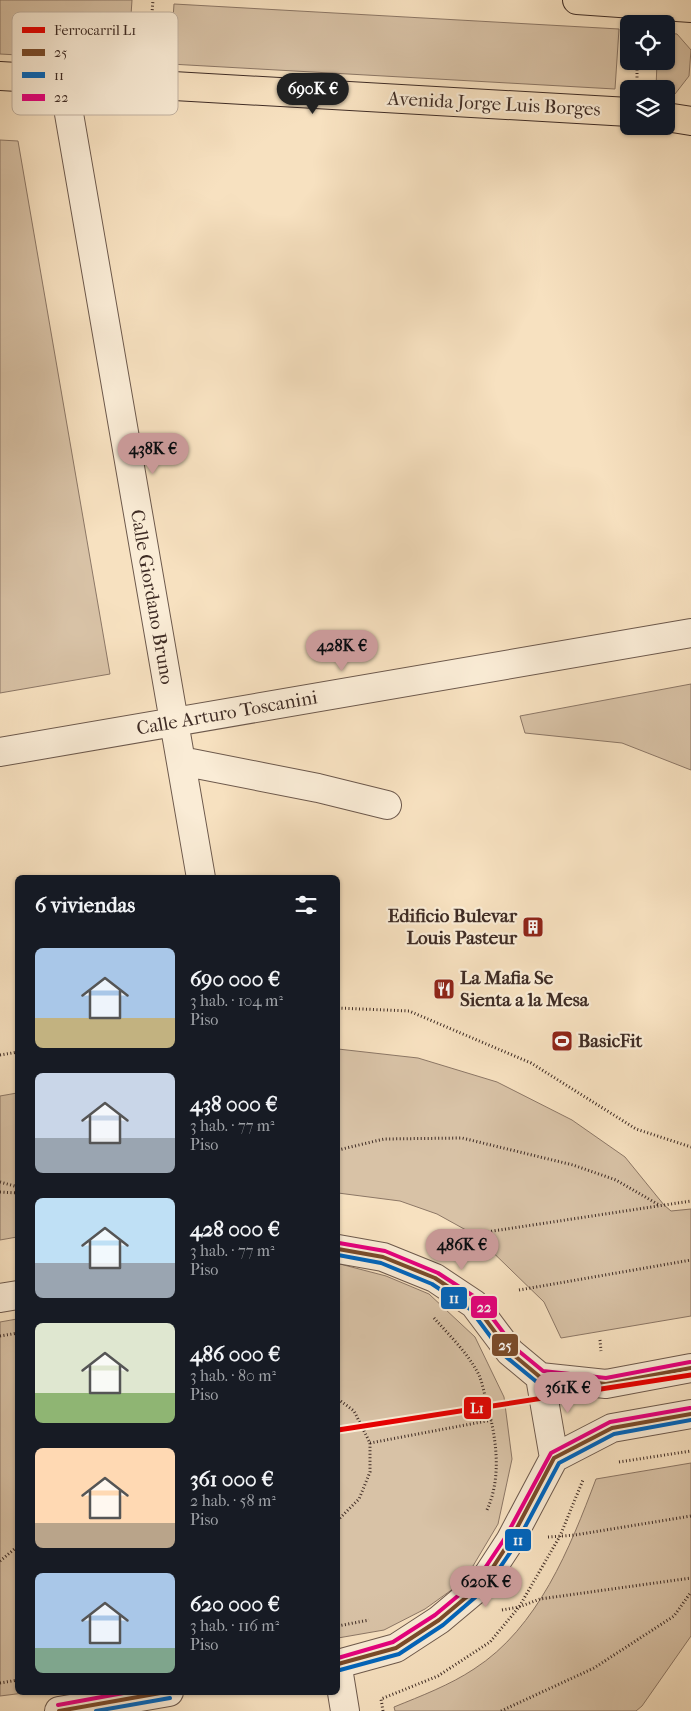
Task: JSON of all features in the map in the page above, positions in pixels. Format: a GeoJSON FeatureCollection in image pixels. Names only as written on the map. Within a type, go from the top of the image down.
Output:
{"type":"FeatureCollection","features":[{"type":"Feature","properties":{"kind":"main road"},"geometry":{"type":"LineString","coordinates":[[577,0],[691,8]]}},
{"type":"Feature","properties":{"kind":"main road","name":"Avenida Jorge Luis Borges"},"geometry":{"type":"LineString","coordinates":[[178,86],[620,111]]}},
{"type":"Feature","properties":{"kind":"main road"},"geometry":{"type":"LineString","coordinates":[[675,118],[691,121]]}},
{"type":"Feature","properties":{"kind":"street","name":"Calle Giordano Bruno"},"geometry":{"type":"LineString","coordinates":[[70,115],[201,875]]}},
{"type":"Feature","properties":{"kind":"street","name":"Calle Arturo Toscanini"},"geometry":{"type":"LineString","coordinates":[[0,752],[691,633]]}},
{"type":"Feature","properties":{"kind":"street"},"geometry":{"type":"LineString","coordinates":[[181,761],[318,788],[387,805]]}},
{"type":"Feature","properties":{"kind":"street"},"geometry":{"type":"LineString","coordinates":[[340,1249],[383,1257],[435,1278],[474,1304],[510,1352],[540,1377],[606,1384],[691,1368]]}},
{"type":"Feature","properties":{"kind":"street"},"geometry":{"type":"LineString","coordinates":[[0,1298],[15,1296]]}},
{"type":"Feature","properties":{"kind":"street"},"geometry":{"type":"LineString","coordinates":[[540,1377],[554,1458]]}},
{"type":"Feature","properties":{"kind":"street"},"geometry":{"type":"LineString","coordinates":[[340,1663],[396,1648],[439,1620],[482,1584],[510,1542],[554,1458],[612,1428],[691,1414]]}},
{"type":"Feature","properties":{"kind":"street"},"geometry":{"type":"LineString","coordinates":[[340,1680],[345,1711]]}},
{"type":"Feature","properties":{"kind":"street"},"geometry":{"type":"LineString","coordinates":[[59,1711],[152,1695]]}},
{"type":"Feature","properties":{"kind":"path"},"geometry":{"type":"LineString","coordinates":[[340,1008],[409,1011],[531,1064],[636,1130],[691,1146]]}},
{"type":"Feature","properties":{"kind":"path"},"geometry":{"type":"LineString","coordinates":[[0,1055],[15,1052]]}},
{"type":"Feature","properties":{"kind":"path"},"geometry":{"type":"LineString","coordinates":[[340,1150],[384,1139],[462,1138],[573,1164],[616,1180],[659,1206]]}},
{"type":"Feature","properties":{"kind":"path"},"geometry":{"type":"LineString","coordinates":[[0,1182],[15,1186]]}},
{"type":"Feature","properties":{"kind":"path"},"geometry":{"type":"LineString","coordinates":[[0,1192],[15,1193]]}},
{"type":"Feature","properties":{"kind":"path"},"geometry":{"type":"LineString","coordinates":[[460,1236],[691,1201]]}},
{"type":"Feature","properties":{"kind":"path"},"geometry":{"type":"LineString","coordinates":[[519,1290],[691,1260]]}},
{"type":"Feature","properties":{"kind":"path"},"geometry":{"type":"LineString","coordinates":[[432,1316],[461,1348],[479,1375],[492,1420],[498,1465],[492,1500],[484,1516]]}},
{"type":"Feature","properties":{"kind":"path"},"geometry":{"type":"LineString","coordinates":[[0,1336],[15,1334]]}},
{"type":"Feature","properties":{"kind":"path"},"geometry":{"type":"LineString","coordinates":[[340,1400],[354,1411],[370,1443],[370,1472],[359,1499],[340,1518]]}},
{"type":"Feature","properties":{"kind":"path"},"geometry":{"type":"LineString","coordinates":[[370,1443],[492,1420]]}},
{"type":"Feature","properties":{"kind":"path"},"geometry":{"type":"LineString","coordinates":[[617,1462],[691,1451]]}},
{"type":"Feature","properties":{"kind":"path"},"geometry":{"type":"LineString","coordinates":[[383,1711],[381,1699],[438,1676],[490,1642],[519,1607],[560,1536],[585,1476]]}},
{"type":"Feature","properties":{"kind":"path"},"geometry":{"type":"LineString","coordinates":[[510,1542],[691,1516]]}},
{"type":"Feature","properties":{"kind":"path"},"geometry":{"type":"LineString","coordinates":[[0,1561],[15,1548]]}},
{"type":"Feature","properties":{"kind":"path"},"geometry":{"type":"LineString","coordinates":[[501,1610],[519,1607],[540,1599],[691,1578]]}},
{"type":"Feature","properties":{"kind":"path"},"geometry":{"type":"LineString","coordinates":[[501,1711],[594,1668],[674,1616],[691,1592]]}},
{"type":"Feature","properties":{"kind":"path"},"geometry":{"type":"LineString","coordinates":[[340,1626],[377,1618]]}},
{"type":"Feature","properties":{"kind":"path"},"geometry":{"type":"LineString","coordinates":[[0,1683],[15,1680]]}},
{"type":"Feature","properties":{"kind":"shaded area"},"geometry":{"type":"Polygon","coordinates":[[[0,0],[132,0],[131,12],[12,12],[12,55],[0,54],[0,0]]]}},
{"type":"Feature","properties":{"kind":"shaded area"},"geometry":{"type":"Polygon","coordinates":[[[174,4],[619,29],[615,89],[178,64],[178,12],[173,12],[174,4]]]}},
{"type":"Feature","properties":{"kind":"shaded area"},"geometry":{"type":"Polygon","coordinates":[[[675,34],[677,34],[691,50],[689,76],[675,94],[675,80],[656,80],[657,70],[675,70],[675,34]]]}},
{"type":"Feature","properties":{"kind":"shaded area"},"geometry":{"type":"Polygon","coordinates":[[[0,140],[18,141],[110,674],[0,693],[0,140]]]}},
{"type":"Feature","properties":{"kind":"shaded area"},"geometry":{"type":"Polygon","coordinates":[[[691,684],[691,770],[622,743],[525,733],[520,716],[691,684]]]}},
{"type":"Feature","properties":{"kind":"shaded area"},"geometry":{"type":"Polygon","coordinates":[[[340,1049],[418,1058],[497,1082],[572,1120],[625,1157],[671,1211],[691,1209],[691,1316],[561,1338],[544,1302],[475,1235],[437,1214],[400,1201],[340,1193],[340,1049]]]}},
{"type":"Feature","properties":{"kind":"shaded area"},"geometry":{"type":"Polygon","coordinates":[[[15,1093],[15,1237],[0,1240],[0,1096],[15,1093]]]}},
{"type":"Feature","properties":{"kind":"shaded area"},"geometry":{"type":"Polygon","coordinates":[[[340,1264],[386,1276],[429,1294],[475,1337],[504,1397],[512,1459],[498,1524],[464,1581],[425,1609],[384,1630],[340,1638],[340,1264]]]}},
{"type":"Feature","properties":{"kind":"shaded area"},"geometry":{"type":"Polygon","coordinates":[[[15,1319],[15,1694],[0,1696],[0,1322],[15,1319]]]}},
{"type":"Feature","properties":{"kind":"shaded area"},"geometry":{"type":"Polygon","coordinates":[[[691,1463],[691,1636],[642,1706],[636,1711],[395,1711],[394,1707],[465,1675],[497,1652],[516,1632],[534,1609],[563,1559],[596,1479],[691,1463]]]}},
{"type":"Feature","properties":{"kind":"rail line","name":"L1"},"geometry":{"type":"LineString","coordinates":[[340,1430],[691,1375]]}},
{"type":"Feature","properties":{"kind":"transit line","name":"22"},"geometry":{"type":"LineString","coordinates":[[340,1243],[385,1251],[438,1273],[478,1299],[515,1348],[543,1371],[606,1378],[690,1362]]}},
{"type":"Feature","properties":{"kind":"transit line","name":"25"},"geometry":{"type":"LineString","coordinates":[[340,1249],[383,1257],[435,1278],[474,1304],[510,1352],[540,1377],[606,1384],[691,1368]]}},
{"type":"Feature","properties":{"kind":"transit line","name":"11"},"geometry":{"type":"LineString","coordinates":[[340,1255],[381,1263],[432,1284],[470,1309],[505,1356],[538,1383],[607,1390],[691,1374]]}},
{"type":"Feature","properties":{"kind":"transit line","name":"22"},"geometry":{"type":"LineString","coordinates":[[340,1657],[393,1642],[435,1615],[477,1580],[505,1538],[551,1453],[610,1422],[690,1408]]}},
{"type":"Feature","properties":{"kind":"transit line","name":"25"},"geometry":{"type":"LineString","coordinates":[[340,1663],[396,1648],[439,1620],[482,1584],[510,1541],[554,1458],[612,1428],[691,1414]]}},
{"type":"Feature","properties":{"kind":"transit line","name":"11"},"geometry":{"type":"LineString","coordinates":[[340,1670],[399,1654],[443,1625],[486,1588],[516,1544],[559,1463],[614,1434],[691,1420]]}},
{"type":"Feature","properties":{"kind":"transit line","name":"22"},"geometry":{"type":"LineString","coordinates":[[58,1705],[113,1695]]}},
{"type":"Feature","properties":{"kind":"transit line","name":"25"},"geometry":{"type":"LineString","coordinates":[[59,1711],[149,1695]]}},
{"type":"Feature","properties":{"kind":"transit line","name":"11"},"geometry":{"type":"LineString","coordinates":[[96,1711],[170,1698]]}},
{"type":"Feature","properties":{"kind":"place","name":"Edificio Bulevar Louis Pasteur"},"geometry":{"type":"Point","coordinates":[533,927]}},
{"type":"Feature","properties":{"kind":"place","name":"La Mafia Se Sienta a la Mesa"},"geometry":{"type":"Point","coordinates":[444,989]}},
{"type":"Feature","properties":{"kind":"place","name":"BasicFit"},"geometry":{"type":"Point","coordinates":[562,1041]}}]}
